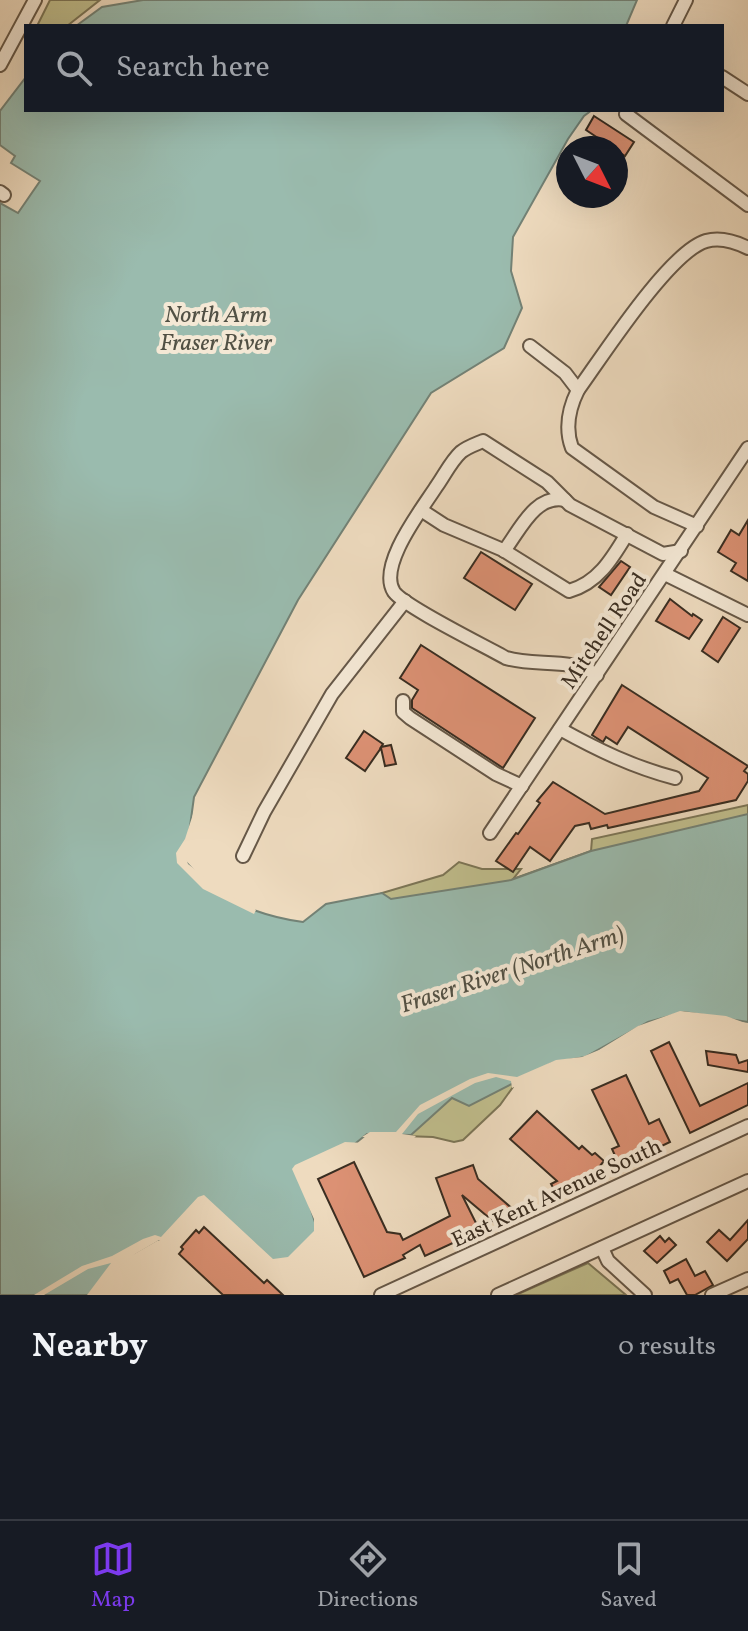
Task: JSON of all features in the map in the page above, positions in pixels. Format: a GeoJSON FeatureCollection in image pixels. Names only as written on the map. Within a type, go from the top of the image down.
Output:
{"type":"FeatureCollection","features":[{"type":"Feature","properties":{"kind":"street"},"geometry":{"type":"LineString","coordinates":[[0,65],[35,0]]}},
{"type":"Feature","properties":{"kind":"street"},"geometry":{"type":"LineString","coordinates":[[674,24],[686,0]]}},
{"type":"Feature","properties":{"kind":"street"},"geometry":{"type":"LineString","coordinates":[[724,78],[748,94]]}},
{"type":"Feature","properties":{"kind":"street"},"geometry":{"type":"LineString","coordinates":[[627,112],[748,205]]}},
{"type":"Feature","properties":{"kind":"street"},"geometry":{"type":"LineString","coordinates":[[697,526],[654,507],[572,448],[570,405],[663,275],[698,245],[715,239],[748,248]]}},
{"type":"Feature","properties":{"kind":"street"},"geometry":{"type":"LineString","coordinates":[[530,346],[565,373],[578,390]]}},
{"type":"Feature","properties":{"kind":"street"},"geometry":{"type":"LineString","coordinates":[[597,675],[579,666],[518,662],[506,658],[405,601],[393,590],[390,575],[398,549],[421,510],[461,453],[483,441],[547,482],[570,505],[663,554],[681,551]]}},
{"type":"Feature","properties":{"kind":"street","name":"Mitchell Road"},"geometry":{"type":"LineString","coordinates":[[490,833],[748,448]]}},
{"type":"Feature","properties":{"kind":"street"},"geometry":{"type":"LineString","coordinates":[[504,551],[540,504],[554,498],[565,500]]}},
{"type":"Feature","properties":{"kind":"street"},"geometry":{"type":"LineString","coordinates":[[421,510],[444,525],[504,551],[569,591],[581,588],[597,577],[627,534]]}},
{"type":"Feature","properties":{"kind":"street"},"geometry":{"type":"LineString","coordinates":[[665,574],[748,615]]}},
{"type":"Feature","properties":{"kind":"street"},"geometry":{"type":"LineString","coordinates":[[243,856],[264,812],[332,694],[405,601]]}},
{"type":"Feature","properties":{"kind":"street"},"geometry":{"type":"LineString","coordinates":[[403,701],[403,712],[410,718],[496,774],[522,786]]}},
{"type":"Feature","properties":{"kind":"street"},"geometry":{"type":"LineString","coordinates":[[560,729],[612,758],[675,778]]}},
{"type":"Feature","properties":{"kind":"street","name":"East Kent Avenue South"},"geometry":{"type":"LineString","coordinates":[[381,1295],[748,1126]]}},
{"type":"Feature","properties":{"kind":"street"},"geometry":{"type":"LineString","coordinates":[[498,1295],[748,1181]]}},
{"type":"Feature","properties":{"kind":"street"},"geometry":{"type":"LineString","coordinates":[[602,1248],[608,1261],[645,1295]]}},
{"type":"Feature","properties":{"kind":"street"},"geometry":{"type":"LineString","coordinates":[[712,1295],[748,1279]]}},
{"type":"Feature","properties":{"kind":"shaded area"},"geometry":{"type":"Polygon","coordinates":[[[50,0],[100,0],[70,24],[38,24],[50,0]]]}},
{"type":"Feature","properties":{"kind":"shaded area"},"geometry":{"type":"Polygon","coordinates":[[[748,805],[748,840],[402,916],[382,893],[443,875],[459,862],[482,869],[521,869],[513,879],[591,851],[592,839],[748,805]]]}},
{"type":"Feature","properties":{"kind":"shaded area"},"geometry":{"type":"Polygon","coordinates":[[[512,1081],[513,1087],[500,1105],[463,1140],[454,1142],[402,1134],[418,1114],[475,1083],[512,1081]]]}},
{"type":"Feature","properties":{"kind":"shaded area"},"geometry":{"type":"Polygon","coordinates":[[[588,1263],[626,1295],[516,1295],[588,1263]]]}},
{"type":"Feature","properties":{"kind":"water"},"geometry":{"type":"Polygon","coordinates":[[[143,0],[637,0],[627,24],[79,24],[102,7],[143,0]]]}},
{"type":"Feature","properties":{"kind":"water","name":"North Arm Fraser River"},"geometry":{"type":"Polygon","coordinates":[[[24,80],[24,112],[589,112],[570,136],[556,136],[556,160],[513,237],[511,271],[522,308],[504,348],[431,393],[298,600],[194,797],[188,841],[182,858],[219,892],[241,905],[303,922],[326,904],[382,893],[391,899],[511,880],[591,851],[748,814],[748,1022],[684,1012],[648,1022],[585,1057],[552,1063],[469,1106],[452,1098],[411,1135],[367,1134],[351,1147],[309,1164],[302,1181],[319,1235],[289,1265],[272,1267],[205,1204],[195,1207],[166,1238],[117,1263],[90,1295],[0,1295],[0,203],[18,213],[40,181],[11,163],[15,156],[0,145],[0,111],[24,80]]]}},
{"type":"Feature","properties":{"kind":"pier"},"geometry":{"type":"Polygon","coordinates":[[[194,811],[192,842],[186,858],[188,864],[230,896],[253,907],[256,910],[254,914],[203,889],[177,863],[176,853],[185,839],[194,811]]]}},
{"type":"Feature","properties":{"kind":"pier"},"geometry":{"type":"Polygon","coordinates":[[[680,1011],[726,1016],[748,1026],[684,1016],[650,1026],[586,1060],[554,1067],[512,1088],[511,1081],[496,1077],[475,1083],[418,1114],[402,1134],[416,1136],[413,1139],[362,1137],[370,1132],[396,1132],[420,1105],[470,1079],[488,1073],[517,1077],[556,1060],[582,1057],[638,1026],[680,1011]]]}},
{"type":"Feature","properties":{"kind":"pier"},"geometry":{"type":"Polygon","coordinates":[[[345,1142],[364,1143],[353,1151],[312,1167],[306,1181],[324,1217],[323,1236],[291,1269],[270,1271],[204,1209],[197,1210],[168,1242],[159,1240],[135,1254],[95,1295],[87,1295],[111,1263],[88,1269],[44,1295],[34,1295],[82,1266],[112,1256],[143,1239],[155,1235],[161,1237],[198,1197],[204,1195],[273,1259],[288,1257],[314,1231],[314,1219],[292,1169],[345,1142]]]}},
{"type":"Feature","properties":{"kind":"building"},"geometry":{"type":"Polygon","coordinates":[[[594,116],[625,136],[595,136],[586,130],[594,116]]]}},
{"type":"Feature","properties":{"kind":"building"},"geometry":{"type":"Polygon","coordinates":[[[748,520],[748,581],[731,571],[736,563],[718,552],[731,530],[739,535],[748,520]]]}},
{"type":"Feature","properties":{"kind":"building"},"geometry":{"type":"Polygon","coordinates":[[[481,552],[532,584],[515,610],[464,578],[481,552]]]}},
{"type":"Feature","properties":{"kind":"building"},"geometry":{"type":"Polygon","coordinates":[[[621,561],[630,567],[611,595],[599,587],[621,561]]]}},
{"type":"Feature","properties":{"kind":"building"},"geometry":{"type":"Polygon","coordinates":[[[670,599],[702,620],[689,639],[656,621],[670,599]]]}},
{"type":"Feature","properties":{"kind":"building"},"geometry":{"type":"Polygon","coordinates":[[[723,617],[740,628],[718,662],[702,651],[723,617]]]}},
{"type":"Feature","properties":{"kind":"building"},"geometry":{"type":"Polygon","coordinates":[[[421,645],[535,718],[503,768],[412,708],[412,700],[418,690],[400,678],[421,645]]]}},
{"type":"Feature","properties":{"kind":"building"},"geometry":{"type":"Polygon","coordinates":[[[622,685],[748,766],[744,771],[748,774],[748,781],[736,800],[608,828],[607,825],[591,829],[589,823],[575,826],[550,861],[530,847],[513,872],[496,861],[553,782],[605,814],[699,791],[708,778],[628,727],[617,744],[606,737],[603,742],[592,735],[622,685]]]}},
{"type":"Feature","properties":{"kind":"building"},"geometry":{"type":"Polygon","coordinates":[[[364,731],[383,744],[381,747],[391,745],[396,764],[385,766],[381,748],[365,771],[346,758],[364,731]]]}},
{"type":"Feature","properties":{"kind":"building"},"geometry":{"type":"Polygon","coordinates":[[[669,1042],[700,1106],[748,1083],[748,1105],[690,1133],[651,1051],[669,1042]]]}},
{"type":"Feature","properties":{"kind":"building"},"geometry":{"type":"Polygon","coordinates":[[[706,1051],[736,1055],[739,1063],[748,1060],[748,1072],[708,1065],[706,1051]]]}},
{"type":"Feature","properties":{"kind":"building"},"geometry":{"type":"Polygon","coordinates":[[[626,1075],[649,1124],[659,1119],[670,1142],[649,1152],[646,1146],[617,1160],[612,1149],[619,1146],[592,1090],[626,1075]]]}},
{"type":"Feature","properties":{"kind":"building"},"geometry":{"type":"Polygon","coordinates":[[[537,1111],[579,1149],[582,1146],[604,1161],[585,1184],[558,1196],[551,1184],[557,1181],[510,1139],[537,1111]]]}},
{"type":"Feature","properties":{"kind":"building"},"geometry":{"type":"Polygon","coordinates":[[[354,1162],[387,1232],[400,1234],[403,1240],[450,1216],[436,1178],[473,1165],[478,1179],[514,1210],[500,1227],[462,1195],[478,1227],[425,1256],[420,1245],[403,1255],[405,1258],[364,1277],[318,1179],[354,1162]]]}},
{"type":"Feature","properties":{"kind":"building"},"geometry":{"type":"Polygon","coordinates":[[[748,1220],[748,1239],[727,1261],[707,1242],[719,1230],[730,1240],[748,1220]]]}},
{"type":"Feature","properties":{"kind":"building"},"geometry":{"type":"Polygon","coordinates":[[[204,1227],[264,1283],[267,1280],[283,1295],[223,1295],[179,1254],[183,1249],[181,1247],[196,1230],[199,1233],[204,1227]]]}},
{"type":"Feature","properties":{"kind":"building"},"geometry":{"type":"Polygon","coordinates":[[[660,1236],[665,1242],[669,1238],[676,1245],[657,1263],[644,1251],[660,1236]]]}},
{"type":"Feature","properties":{"kind":"building"},"geometry":{"type":"Polygon","coordinates":[[[686,1259],[695,1276],[705,1271],[713,1285],[695,1295],[687,1295],[678,1279],[670,1283],[664,1271],[686,1259]]]}},
{"type":"Feature","properties":{"kind":"water label","name":"Fraser River (North Arm)"},"geometry":{"type":"Point","coordinates":[512,969]}}]}
